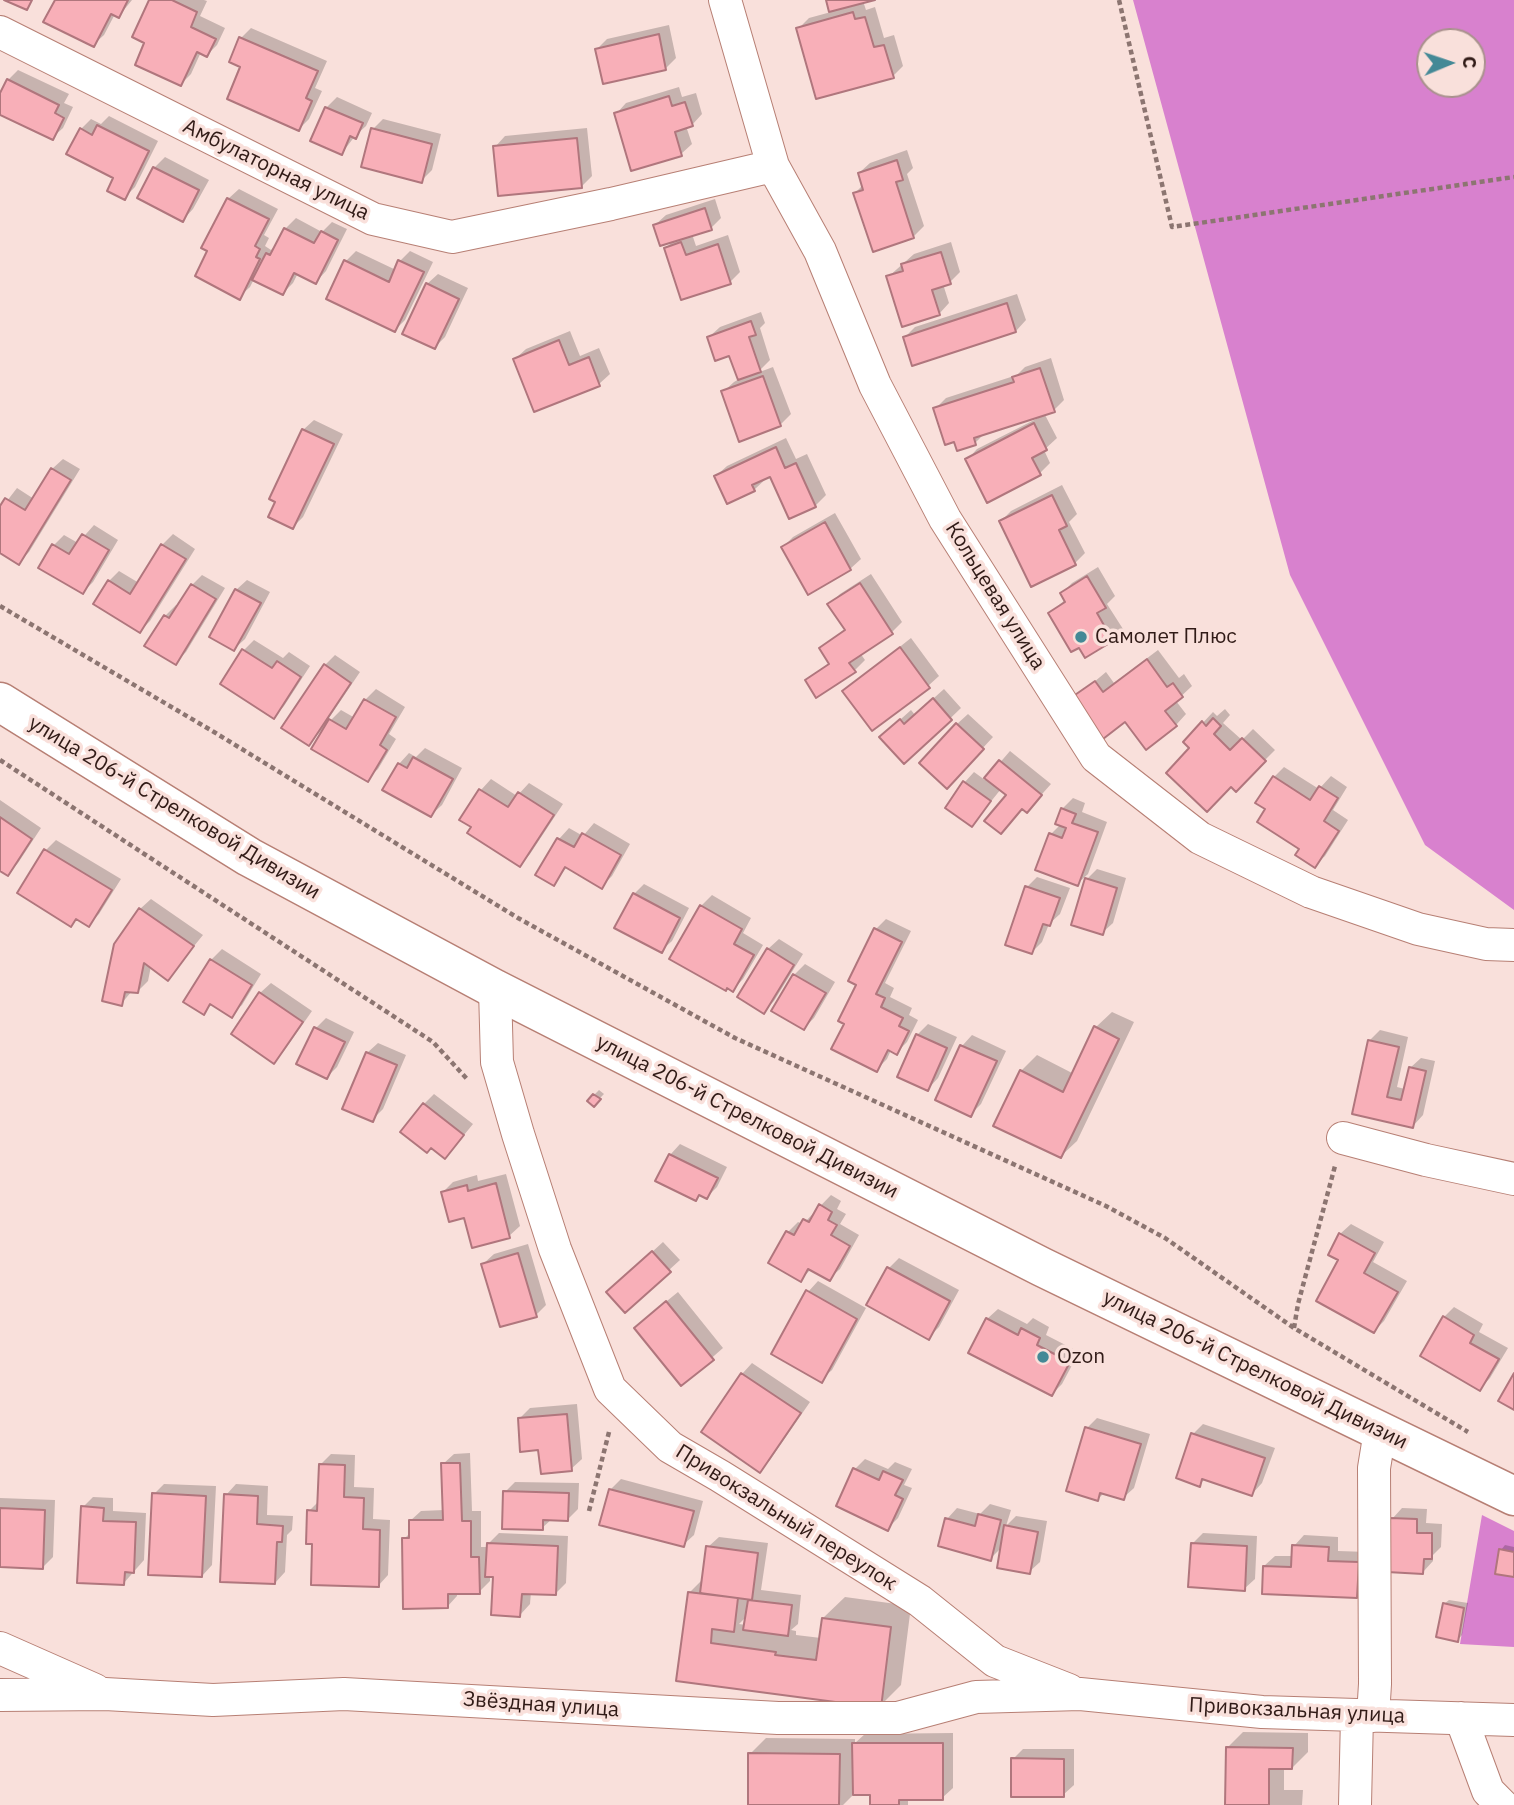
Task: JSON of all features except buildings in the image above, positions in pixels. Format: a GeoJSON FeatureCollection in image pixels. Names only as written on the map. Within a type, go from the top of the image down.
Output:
{"type":"FeatureCollection","features":[{"type":"Feature","properties":{"kind":"main road","name":"улица 206-й Стрелковой Дивизии"},"geometry":{"type":"LineString","coordinates":[[0,702],[12,712],[248,857],[495,989],[1042,1268],[1514,1496]]}},
{"type":"Feature","properties":{"kind":"street","name":"Кольцевая улица"},"geometry":{"type":"LineString","coordinates":[[725,0],[773,166],[820,251],[876,386],[945,519],[1096,757],[1200,838],[1311,892],[1418,929],[1486,944],[1514,945]]}},
{"type":"Feature","properties":{"kind":"street","name":"Амбулаторная улица"},"geometry":{"type":"LineString","coordinates":[[0,32],[373,219],[452,237],[611,204],[773,166]]}},
{"type":"Feature","properties":{"kind":"street","name":"Привокзальный переулок"},"geometry":{"type":"LineString","coordinates":[[495,989],[497,1062],[555,1248],[610,1389],[670,1447],[920,1601],[995,1661],[1080,1694]]}},
{"type":"Feature","properties":{"kind":"street"},"geometry":{"type":"LineString","coordinates":[[1343,1138],[1514,1179]]}},
{"type":"Feature","properties":{"kind":"street"},"geometry":{"type":"LineString","coordinates":[[1355,1805],[1365,1716],[1375,1684],[1374,1468],[1380,1432]]}},
{"type":"Feature","properties":{"kind":"street"},"geometry":{"type":"LineString","coordinates":[[0,1648],[106,1694]]}},
{"type":"Feature","properties":{"kind":"street","name":"Звёздная улица"},"geometry":{"type":"LineString","coordinates":[[0,1695],[106,1694],[213,1700],[344,1694],[778,1718],[898,1718],[976,1697],[1080,1694]]}},
{"type":"Feature","properties":{"kind":"street","name":"Привокзальная улица"},"geometry":{"type":"LineString","coordinates":[[1080,1694],[1262,1712],[1514,1720]]}},
{"type":"Feature","properties":{"kind":"street"},"geometry":{"type":"LineString","coordinates":[[1461,1718],[1488,1791],[1502,1805]]}},
{"type":"Feature","properties":{"kind":"path"},"geometry":{"type":"LineString","coordinates":[[1119,0],[1172,227],[1514,177]]}},
{"type":"Feature","properties":{"kind":"path"},"geometry":{"type":"LineString","coordinates":[[0,606],[214,732],[518,918],[735,1038],[1106,1206],[1165,1238],[1294,1328],[1479,1438]]}},
{"type":"Feature","properties":{"kind":"path"},"geometry":{"type":"LineString","coordinates":[[0,760],[433,1042],[471,1083]]}},
{"type":"Feature","properties":{"kind":"path"},"geometry":{"type":"LineString","coordinates":[[1294,1328],[1298,1304],[1343,1138]]}},
{"type":"Feature","properties":{"kind":"path"},"geometry":{"type":"LineString","coordinates":[[589,1511],[609,1438],[610,1389]]}},
{"type":"Feature","properties":{"kind":"shaded area"},"geometry":{"type":"Polygon","coordinates":[[[1133,0],[1514,0],[1514,910],[1425,845],[1290,575],[1133,0]]]}},
{"type":"Feature","properties":{"kind":"shaded area"},"geometry":{"type":"Polygon","coordinates":[[[1482,1515],[1514,1531],[1514,1647],[1460,1644],[1482,1515]]]}},
{"type":"Feature","properties":{"kind":"place","name":"Самолет Плюс"},"geometry":{"type":"Point","coordinates":[1081,637]}},
{"type":"Feature","properties":{"kind":"place","name":"Ozon"},"geometry":{"type":"Point","coordinates":[1043,1357]}}]}
